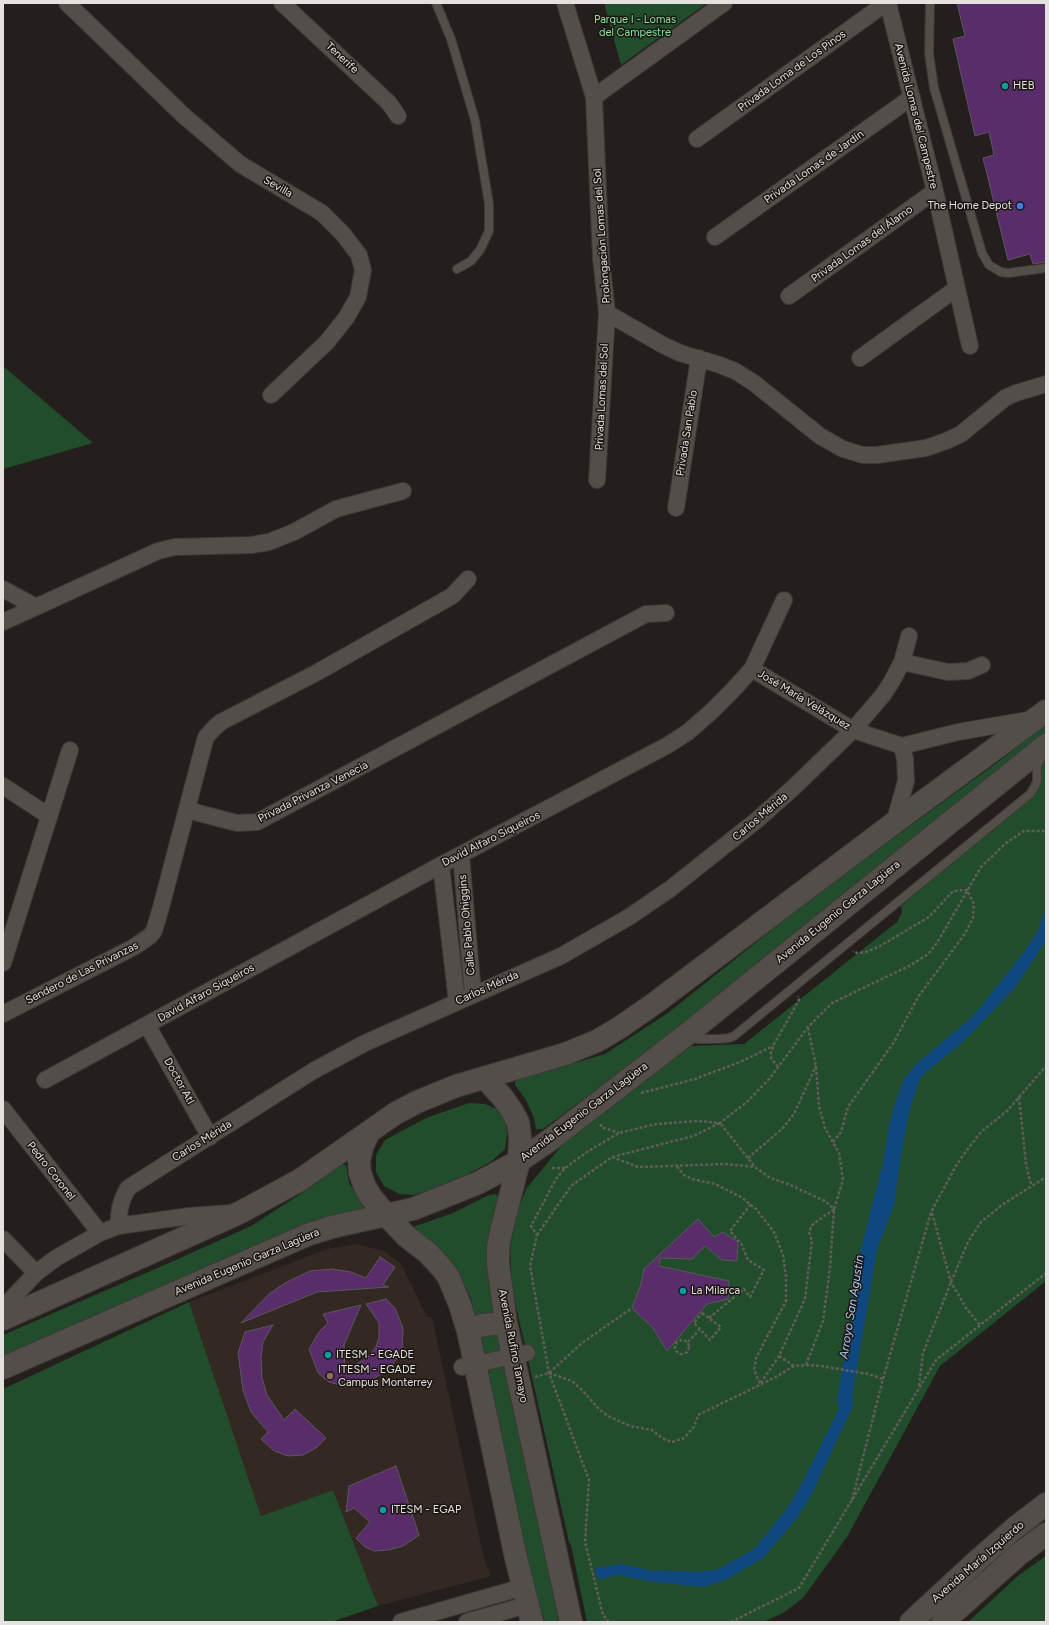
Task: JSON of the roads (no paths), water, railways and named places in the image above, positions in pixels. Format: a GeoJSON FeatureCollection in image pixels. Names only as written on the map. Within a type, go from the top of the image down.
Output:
{"type":"FeatureCollection","features":[{"type":"Feature","properties":{"kind":"main road"},"geometry":{"type":"LineString","coordinates":[[3,1319],[239,1213],[300,1180],[396,1113],[416,1102],[456,1086],[583,1048],[619,1028],[656,1003],[894,823],[1042,715]]}},
{"type":"Feature","properties":{"kind":"main road","name":"Avenida Eugenio Garza Lagüera"},"geometry":{"type":"LineString","coordinates":[[3,1368],[307,1234],[413,1209],[478,1183],[518,1161],[550,1140],[686,1035],[1045,745]]}},
{"type":"Feature","properties":{"kind":"main road","name":"Avenida Rufino Tamayo"},"geometry":{"type":"LineString","coordinates":[[485,1078],[503,1098],[518,1122],[520,1137],[518,1161],[498,1247],[498,1264],[506,1323],[520,1354],[571,1622]]}},
{"type":"Feature","properties":{"kind":"main road"},"geometry":{"type":"LineString","coordinates":[[369,1132],[362,1147],[359,1161],[360,1173],[371,1197],[406,1236],[428,1253],[448,1276],[460,1305],[468,1331],[468,1366],[528,1605]]}},
{"type":"Feature","properties":{"kind":"main road"},"geometry":{"type":"LineString","coordinates":[[468,1331],[483,1325],[506,1323]]}},
{"type":"Feature","properties":{"kind":"main road","name":"Avenida María Izquierdo"},"geometry":{"type":"LineString","coordinates":[[911,1622],[978,1560],[1016,1527],[1046,1504]]}},
{"type":"Feature","properties":{"kind":"main road","name":"Avenida María Izquierdo"},"geometry":{"type":"LineString","coordinates":[[943,1622],[1018,1555],[1046,1534]]}},
{"type":"Feature","properties":{"kind":"street","name":"Sevilla"},"geometry":{"type":"LineString","coordinates":[[67,3],[183,115],[217,145],[240,164],[322,213],[343,234],[359,255],[363,270],[358,297],[346,318],[327,342],[271,395]]}},
{"type":"Feature","properties":{"kind":"street","name":"Tenerife"},"geometry":{"type":"LineString","coordinates":[[282,3],[389,103],[398,116]]}},
{"type":"Feature","properties":{"kind":"street","name":"Prolongación Lomas del Sol"},"geometry":{"type":"LineString","coordinates":[[565,3],[594,97],[601,258],[607,313],[680,353],[720,364],[735,371],[754,383],[820,436],[843,449],[863,455],[877,455],[926,448],[946,441],[961,434],[1005,398],[1046,384]]}},
{"type":"Feature","properties":{"kind":"street"},"geometry":{"type":"LineString","coordinates":[[594,97],[724,3]]}},
{"type":"Feature","properties":{"kind":"street","name":"Avenida Lomas del Campestre"},"geometry":{"type":"LineString","coordinates":[[887,3],[935,191],[970,346]]}},
{"type":"Feature","properties":{"kind":"street","name":"Privada Loma de Los Pinos"},"geometry":{"type":"LineString","coordinates":[[697,139],[887,3]]}},
{"type":"Feature","properties":{"kind":"street","name":"Privada Lomas de Jardín"},"geometry":{"type":"LineString","coordinates":[[715,237],[912,97]]}},
{"type":"Feature","properties":{"kind":"street","name":"Privada Lomas del Álamo"},"geometry":{"type":"LineString","coordinates":[[789,296],[935,191]]}},
{"type":"Feature","properties":{"kind":"street"},"geometry":{"type":"LineString","coordinates":[[860,358],[957,288]]}},
{"type":"Feature","properties":{"kind":"street","name":"Privada Lomas del Sol"},"geometry":{"type":"LineString","coordinates":[[598,480],[607,313]]}},
{"type":"Feature","properties":{"kind":"street","name":"Privada San Pablo"},"geometry":{"type":"LineString","coordinates":[[676,508],[698,358]]}},
{"type":"Feature","properties":{"kind":"street"},"geometry":{"type":"LineString","coordinates":[[3,622],[158,551],[175,547],[244,546],[269,542],[294,532],[336,509],[403,491]]}},
{"type":"Feature","properties":{"kind":"street"},"geometry":{"type":"LineString","coordinates":[[187,810],[206,737],[221,722],[316,673],[452,596],[468,579]]}},
{"type":"Feature","properties":{"kind":"street"},"geometry":{"type":"LineString","coordinates":[[3,589],[36,607]]}},
{"type":"Feature","properties":{"kind":"street","name":"David Alfaro Siqueiros"},"geometry":{"type":"LineString","coordinates":[[45,1080],[441,865],[668,745],[688,732],[712,711],[752,669],[784,600]]}},
{"type":"Feature","properties":{"kind":"street","name":"Privada Privanza Venecia"},"geometry":{"type":"LineString","coordinates":[[187,810],[237,823],[257,822],[646,614],[666,613]]}},
{"type":"Feature","properties":{"kind":"street","name":"Carlos Mérida"},"geometry":{"type":"LineString","coordinates":[[118,1226],[120,1208],[128,1188],[313,1071],[338,1057],[473,994],[560,956],[629,917],[670,889],[757,820],[793,788],[853,730],[884,695],[902,662],[909,636]]}},
{"type":"Feature","properties":{"kind":"street"},"geometry":{"type":"LineString","coordinates":[[902,662],[948,672],[968,671],[982,665]]}},
{"type":"Feature","properties":{"kind":"street","name":"José María Velázquez"},"geometry":{"type":"LineString","coordinates":[[752,669],[853,730],[902,746]]}},
{"type":"Feature","properties":{"kind":"street"},"geometry":{"type":"LineString","coordinates":[[894,823],[906,781],[902,746],[958,732],[1042,715]]}},
{"type":"Feature","properties":{"kind":"street"},"geometry":{"type":"LineString","coordinates":[[3,963],[70,750]]}},
{"type":"Feature","properties":{"kind":"street"},"geometry":{"type":"LineString","coordinates":[[3,786],[49,816]]}},
{"type":"Feature","properties":{"kind":"street","name":"Sendero de Las Privanzas"},"geometry":{"type":"LineString","coordinates":[[3,1014],[134,947],[150,936],[154,931],[187,810]]}},
{"type":"Feature","properties":{"kind":"street","name":"Calle Pablo Ohiggins"},"geometry":{"type":"LineString","coordinates":[[461,855],[473,994]]}},
{"type":"Feature","properties":{"kind":"street","name":"Calle Pablo Ohiggins"},"geometry":{"type":"LineString","coordinates":[[441,865],[456,1002]]}},
{"type":"Feature","properties":{"kind":"street","name":"Doctor Atl"},"geometry":{"type":"LineString","coordinates":[[147,1025],[210,1137]]}},
{"type":"Feature","properties":{"kind":"street","name":"Pedro Coronel"},"geometry":{"type":"LineString","coordinates":[[3,1109],[100,1233]]}},
{"type":"Feature","properties":{"kind":"street"},"geometry":{"type":"LineString","coordinates":[[3,1308],[36,1273],[56,1258],[100,1233],[118,1226],[189,1216],[239,1213]]}},
{"type":"Feature","properties":{"kind":"street"},"geometry":{"type":"LineString","coordinates":[[3,1238],[36,1273]]}},
{"type":"Feature","properties":{"kind":"street"},"geometry":{"type":"LineString","coordinates":[[468,1366],[520,1354]]}},
{"type":"Feature","properties":{"kind":"street"},"geometry":{"type":"LineString","coordinates":[[401,1622],[456,1606],[528,1605]]}},
{"type":"Feature","properties":{"kind":"street"},"geometry":{"type":"LineString","coordinates":[[467,1622],[528,1605]]}},
{"type":"Feature","properties":{"kind":"street"},"geometry":{"type":"LineString","coordinates":[[456,1606],[460,1622]]}},
{"type":"Feature","properties":{"kind":"lane"},"geometry":{"type":"LineString","coordinates":[[436,3],[451,39],[474,120],[489,204],[489,231],[480,250],[471,261],[456,269]]}},
{"type":"Feature","properties":{"kind":"lane"},"geometry":{"type":"LineString","coordinates":[[930,3],[929,53],[934,88],[965,199],[982,253],[989,265],[1001,272],[1046,268]]}},
{"type":"Feature","properties":{"kind":"lane"},"geometry":{"type":"LineString","coordinates":[[686,1035],[698,1039],[728,1038],[734,1036],[843,948],[1030,794],[1037,781],[1037,766],[1045,745]]}},
{"type":"Feature","properties":{"kind":"water","name":"Arroyo San Agustin"},"geometry":{"type":"Polygon","coordinates":[[[1046,906],[1046,940],[1014,989],[964,1041],[924,1074],[919,1081],[909,1113],[894,1205],[877,1250],[852,1397],[853,1406],[810,1498],[797,1518],[763,1558],[726,1580],[703,1587],[654,1582],[617,1575],[598,1580],[595,1568],[622,1564],[648,1570],[701,1572],[719,1569],[755,1548],[786,1510],[801,1485],[839,1409],[837,1401],[850,1326],[855,1273],[883,1163],[890,1121],[903,1081],[915,1065],[971,1018],[983,1004],[1024,952],[1038,931],[1046,906]]]}},
{"type":"Feature","properties":{"kind":"place","name":"HEB"},"geometry":{"type":"Point","coordinates":[1005,86]}},
{"type":"Feature","properties":{"kind":"place","name":"The Home Depot"},"geometry":{"type":"Point","coordinates":[1020,206]}},
{"type":"Feature","properties":{"kind":"place","name":"La Milarca"},"geometry":{"type":"Point","coordinates":[683,1291]}},
{"type":"Feature","properties":{"kind":"place","name":"ITESM - EGADE"},"geometry":{"type":"Point","coordinates":[328,1355]}},
{"type":"Feature","properties":{"kind":"place","name":"ITESM - EGADE Campus Monterrey"},"geometry":{"type":"Point","coordinates":[330,1376]}},
{"type":"Feature","properties":{"kind":"place","name":"ITESM - EGAP"},"geometry":{"type":"Point","coordinates":[383,1510]}},
{"type":"Feature","properties":{"kind":"park label","name":"Parque I - Lomas del Campestre"},"geometry":{"type":"Point","coordinates":[635,26]}}]}
